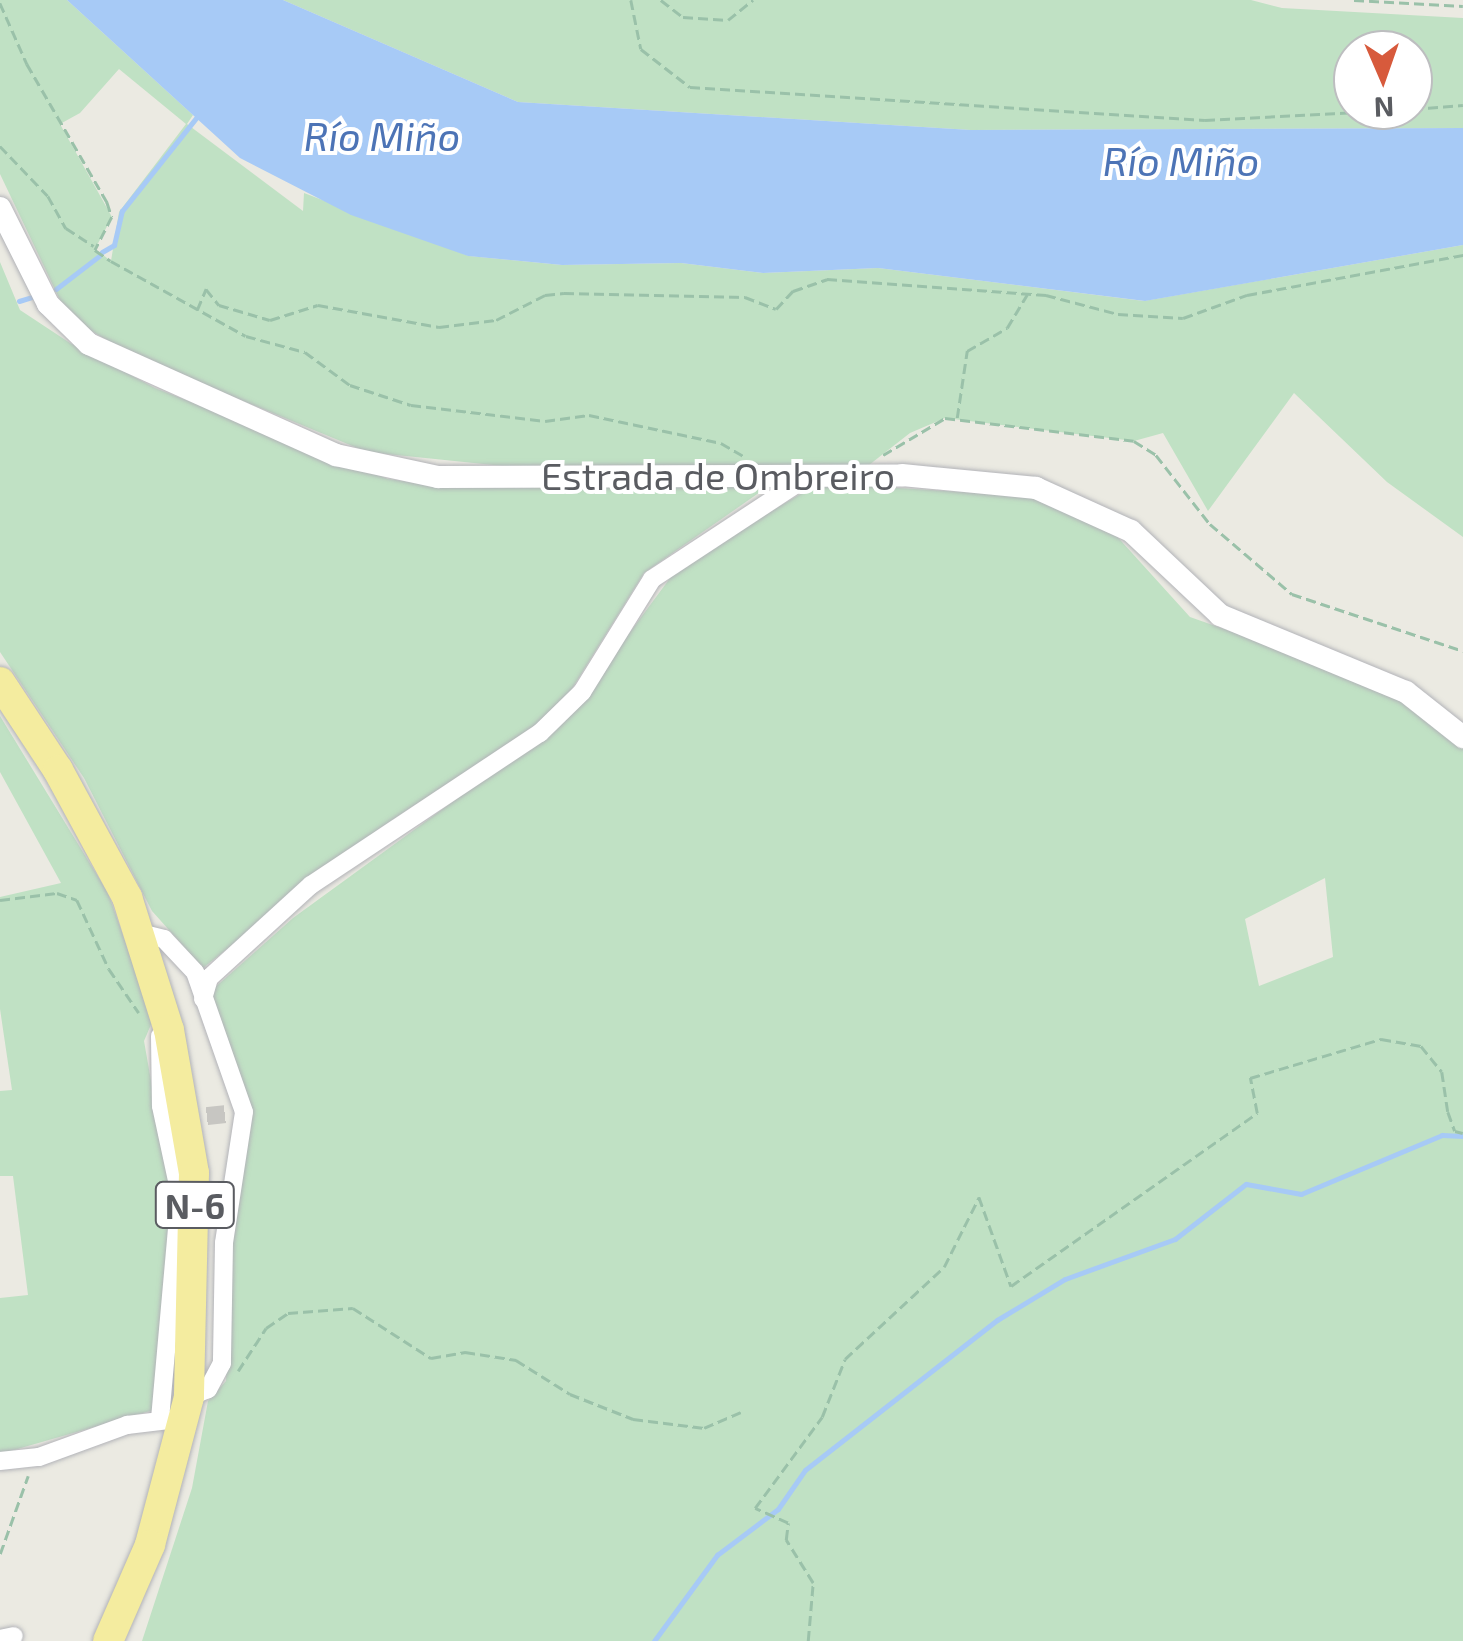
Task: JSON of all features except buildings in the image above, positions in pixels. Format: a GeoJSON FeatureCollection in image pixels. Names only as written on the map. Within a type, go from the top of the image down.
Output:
{"type":"FeatureCollection","features":[{"type":"Feature","properties":{"kind":"highway","name":"N-6"},"geometry":{"type":"LineString","coordinates":[[0,682],[101,844],[140,932],[194,1173],[178,1413],[150,1546],[108,1641]]}},
{"type":"Feature","properties":{"kind":"street","name":"Estrada de Ombreiro"},"geometry":{"type":"LineString","coordinates":[[0,208],[40,292],[89,344],[351,460],[438,477],[858,474],[1009,482],[1092,508],[1148,544],[1220,615],[1406,692],[1463,737]]}},
{"type":"Feature","properties":{"kind":"street"},"geometry":{"type":"LineString","coordinates":[[204,999],[209,978],[311,885],[540,732],[582,692],[652,579],[810,475]]}},
{"type":"Feature","properties":{"kind":"street"},"geometry":{"type":"LineString","coordinates":[[0,1461],[30,1459],[178,1413],[217,1376],[225,1328],[224,1243],[244,1112],[204,999],[180,952],[140,932]]}},
{"type":"Feature","properties":{"kind":"path"},"geometry":{"type":"LineString","coordinates":[[631,0],[642,49],[690,88],[1205,120],[1333,113]]}},
{"type":"Feature","properties":{"kind":"path"},"geometry":{"type":"LineString","coordinates":[[661,0],[683,17],[728,20],[752,0]]}},
{"type":"Feature","properties":{"kind":"path"},"geometry":{"type":"LineString","coordinates":[[1354,0],[1463,6]]}},
{"type":"Feature","properties":{"kind":"path"},"geometry":{"type":"LineString","coordinates":[[0,3],[27,64],[107,202],[112,216],[96,246]]}},
{"type":"Feature","properties":{"kind":"path"},"geometry":{"type":"LineString","coordinates":[[1433,107],[1463,105]]}},
{"type":"Feature","properties":{"kind":"path"},"geometry":{"type":"LineString","coordinates":[[0,146],[48,196],[66,228],[197,310],[246,336],[305,352],[350,385],[412,405],[544,422],[588,415],[721,444],[779,476]]}},
{"type":"Feature","properties":{"kind":"path"},"geometry":{"type":"LineString","coordinates":[[197,310],[206,289],[219,305],[270,320],[318,305],[439,327],[496,320],[545,295],[564,292],[744,297],[776,309],[793,291],[827,278],[1028,294],[1118,314],[1183,318],[1247,294],[1463,255]]}},
{"type":"Feature","properties":{"kind":"path"},"geometry":{"type":"LineString","coordinates":[[957,419],[968,350],[1007,328],[1028,294]]}},
{"type":"Feature","properties":{"kind":"path"},"geometry":{"type":"LineString","coordinates":[[858,474],[910,433],[945,418],[1134,441],[1156,455],[1210,524],[1292,594],[1463,651]]}},
{"type":"Feature","properties":{"kind":"path"},"geometry":{"type":"LineString","coordinates":[[0,900],[57,893],[77,900],[109,969],[161,1029]]}},
{"type":"Feature","properties":{"kind":"path"},"geometry":{"type":"LineString","coordinates":[[808,1641],[814,1583],[786,1540],[788,1523],[755,1508],[822,1418],[845,1358],[944,1267],[979,1198],[1010,1286],[1257,1113],[1250,1078],[1381,1039],[1421,1046],[1442,1072],[1448,1112],[1455,1131],[1463,1133]]}},
{"type":"Feature","properties":{"kind":"path"},"geometry":{"type":"LineString","coordinates":[[217,1376],[241,1370],[266,1328],[288,1313],[353,1308],[431,1358],[465,1352],[516,1360],[570,1394],[633,1419],[704,1428],[741,1412]]}},
{"type":"Feature","properties":{"kind":"path"},"geometry":{"type":"LineString","coordinates":[[0,1554],[30,1459]]}},
{"type":"Feature","properties":{"kind":"green space"},"geometry":{"type":"Polygon","coordinates":[[[0,0],[67,0],[193,115],[187,124],[303,211],[304,193],[469,256],[562,265],[681,263],[763,273],[878,268],[1144,301],[1463,245],[1463,537],[1387,482],[1294,393],[1208,511],[1163,433],[1134,441],[945,418],[910,433],[869,465],[503,466],[367,452],[132,355],[90,330],[60,300],[0,174],[0,0]],[[119,69],[80,113],[60,124],[112,217],[95,249],[111,261],[119,212],[186,124],[119,69]]]}},
{"type":"Feature","properties":{"kind":"green space"},"geometry":{"type":"Polygon","coordinates":[[[283,0],[1251,0],[1282,8],[1463,18],[1463,128],[1433,128],[1433,30],[1333,30],[1333,129],[971,130],[518,102],[283,0]]]}},
{"type":"Feature","properties":{"kind":"green space"},"geometry":{"type":"Polygon","coordinates":[[[0,262],[20,310],[70,343],[155,388],[388,479],[432,485],[776,481],[644,573],[570,692],[533,727],[380,828],[203,968],[152,911],[84,778],[0,652],[0,262]]]}},
{"type":"Feature","properties":{"kind":"green space"},"geometry":{"type":"Polygon","coordinates":[[[819,483],[1028,496],[1113,532],[1190,617],[1376,683],[1463,745],[1463,1641],[142,1641],[192,1488],[208,1401],[226,1381],[230,1247],[248,1129],[212,1013],[212,990],[293,918],[565,720],[679,566],[819,483]],[[1325,878],[1245,919],[1259,986],[1333,957],[1325,878]]]}},
{"type":"Feature","properties":{"kind":"green space"},"geometry":{"type":"Polygon","coordinates":[[[0,716],[108,893],[153,1020],[144,1041],[175,1217],[157,1409],[0,1454],[0,1298],[28,1295],[13,1176],[0,1176],[0,1091],[12,1090],[0,1009],[0,897],[61,883],[0,772],[0,716]]]}},
{"type":"Feature","properties":{"kind":"water","name":"Río Miño"},"geometry":{"type":"Polygon","coordinates":[[[67,0],[283,0],[518,102],[971,130],[1463,128],[1463,245],[1145,301],[878,268],[763,273],[681,263],[562,265],[468,256],[351,215],[240,158],[67,0]]]}},
{"type":"Feature","properties":{"kind":"waterway"},"geometry":{"type":"LineString","coordinates":[[102,252],[114,245],[122,211],[196,118]]}},
{"type":"Feature","properties":{"kind":"waterway"},"geometry":{"type":"LineString","coordinates":[[56,289],[99,256]]}},
{"type":"Feature","properties":{"kind":"waterway"},"geometry":{"type":"LineString","coordinates":[[19,301],[32,297]]}},
{"type":"Feature","properties":{"kind":"waterway"},"geometry":{"type":"LineString","coordinates":[[654,1641],[717,1555],[778,1509],[805,1470],[997,1320],[1065,1279],[1175,1239],[1246,1184],[1301,1194],[1442,1135],[1463,1136]]}},
{"type":"Feature","properties":{"kind":"tunnel"},"geometry":{"type":"LineString","coordinates":[[180,1119],[244,1112]]}}]}
